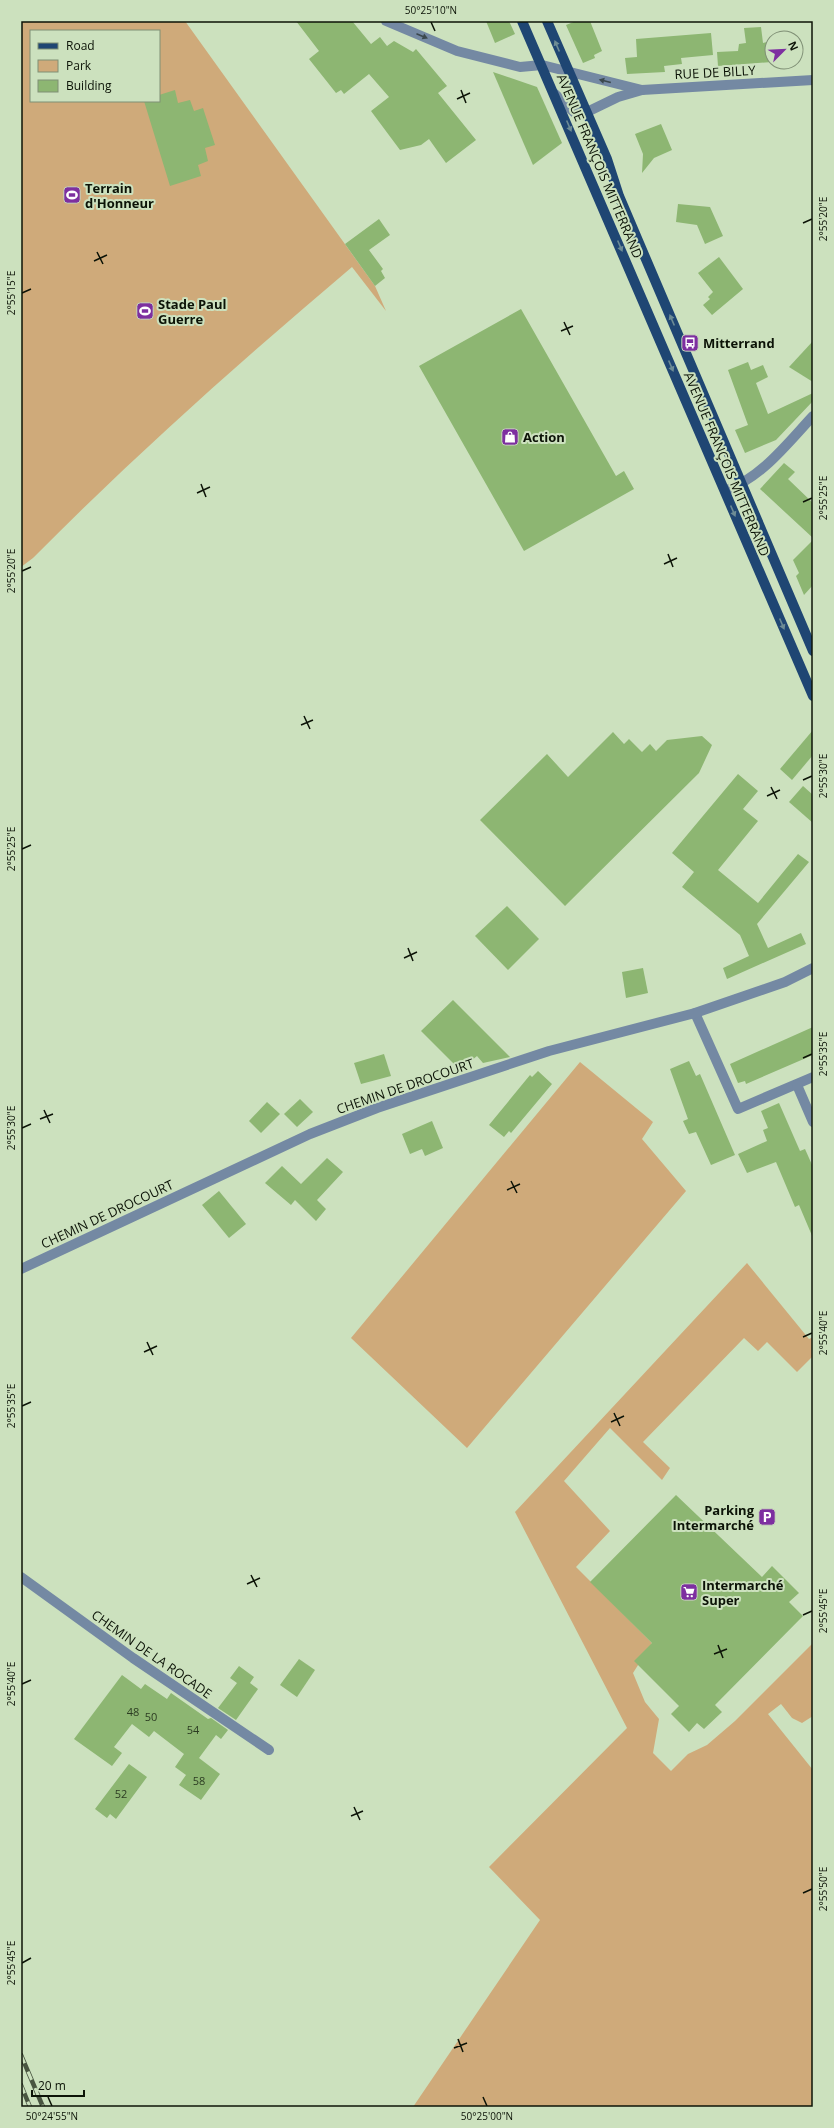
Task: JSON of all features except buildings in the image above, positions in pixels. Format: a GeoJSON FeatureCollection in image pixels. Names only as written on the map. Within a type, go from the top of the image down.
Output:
{"type":"FeatureCollection","features":[{"type":"Feature","properties":{"kind":"main road","name":"AVENUE FRANÇOIS MITTERRAND"},"geometry":{"type":"LineString","coordinates":[[522,21],[555,94],[813,696]]}},
{"type":"Feature","properties":{"kind":"main road","name":"AVENUE FRANÇOIS MITTERRAND"},"geometry":{"type":"LineString","coordinates":[[547,21],[607,159],[620,196],[813,651]]}},
{"type":"Feature","properties":{"kind":"street"},"geometry":{"type":"LineString","coordinates":[[386,21],[457,51],[520,67],[542,65]]}},
{"type":"Feature","properties":{"kind":"street","name":"RUE DE BILLY"},"geometry":{"type":"LineString","coordinates":[[542,65],[642,90]]}},
{"type":"Feature","properties":{"kind":"street","name":"RUE DE BILLY"},"geometry":{"type":"LineString","coordinates":[[587,112],[618,97],[642,90],[813,80]]}},
{"type":"Feature","properties":{"kind":"street"},"geometry":{"type":"LineString","coordinates":[[555,94],[575,113],[587,112]]}},
{"type":"Feature","properties":{"kind":"street"},"geometry":{"type":"LineString","coordinates":[[725,492],[742,485],[765,467],[813,416]]}},
{"type":"Feature","properties":{"kind":"street","name":"CHEMIN DE DROCOURT"},"geometry":{"type":"LineString","coordinates":[[21,1269],[310,1134],[376,1108],[549,1051],[695,1013],[785,982],[813,968]]}},
{"type":"Feature","properties":{"kind":"street"},"geometry":{"type":"LineString","coordinates":[[695,1013],[738,1109],[813,1077]]}},
{"type":"Feature","properties":{"kind":"street"},"geometry":{"type":"LineString","coordinates":[[797,1085],[813,1122]]}},
{"type":"Feature","properties":{"kind":"street","name":"CHEMIN DE LA ROCADE"},"geometry":{"type":"LineString","coordinates":[[21,1577],[133,1658],[269,1750]]}},
{"type":"Feature","properties":{"kind":"green space","name":"Stade Paul Guerre"},"geometry":{"type":"Polygon","coordinates":[[[21,21],[185,21],[375,286],[386,311],[352,267],[189,409],[71,520],[33,558],[21,567],[21,21]]]}},
{"type":"Feature","properties":{"kind":"green space"},"geometry":{"type":"Polygon","coordinates":[[[580,1062],[653,1122],[642,1139],[686,1191],[467,1448],[351,1338],[580,1062]]]}},
{"type":"Feature","properties":{"kind":"green space"},"geometry":{"type":"Polygon","coordinates":[[[747,1263],[809,1339],[813,1337],[813,1356],[797,1372],[767,1342],[758,1351],[744,1338],[643,1442],[670,1468],[662,1480],[610,1428],[564,1481],[610,1531],[576,1567],[652,1643],[633,1673],[645,1702],[659,1719],[653,1753],[671,1771],[688,1754],[707,1745],[735,1721],[813,1643],[813,1716],[802,1723],[792,1718],[781,1704],[768,1714],[813,1770],[813,2107],[413,2107],[540,1920],[489,1867],[627,1728],[515,1512],[747,1263]]]}},
{"type":"Feature","properties":{"kind":"railway"},"geometry":{"type":"LineString","coordinates":[[21,2055],[43,2107]]}},
{"type":"Feature","properties":{"kind":"railway"},"geometry":{"type":"LineString","coordinates":[[21,2085],[30,2107]]}},
{"type":"Feature","properties":{"kind":"place","name":"Terrain d'Honneur"},"geometry":{"type":"Point","coordinates":[72,195]}},
{"type":"Feature","properties":{"kind":"place","name":"Stade Paul Guerre"},"geometry":{"type":"Point","coordinates":[145,311]}},
{"type":"Feature","properties":{"kind":"place","name":"Mitterrand"},"geometry":{"type":"Point","coordinates":[690,343]}},
{"type":"Feature","properties":{"kind":"place","name":"Action"},"geometry":{"type":"Point","coordinates":[510,437]}},
{"type":"Feature","properties":{"kind":"place","name":"Parking Intermarché"},"geometry":{"type":"Point","coordinates":[767,1517]}},
{"type":"Feature","properties":{"kind":"place","name":"Intermarché Super"},"geometry":{"type":"Point","coordinates":[689,1592]}}]}
